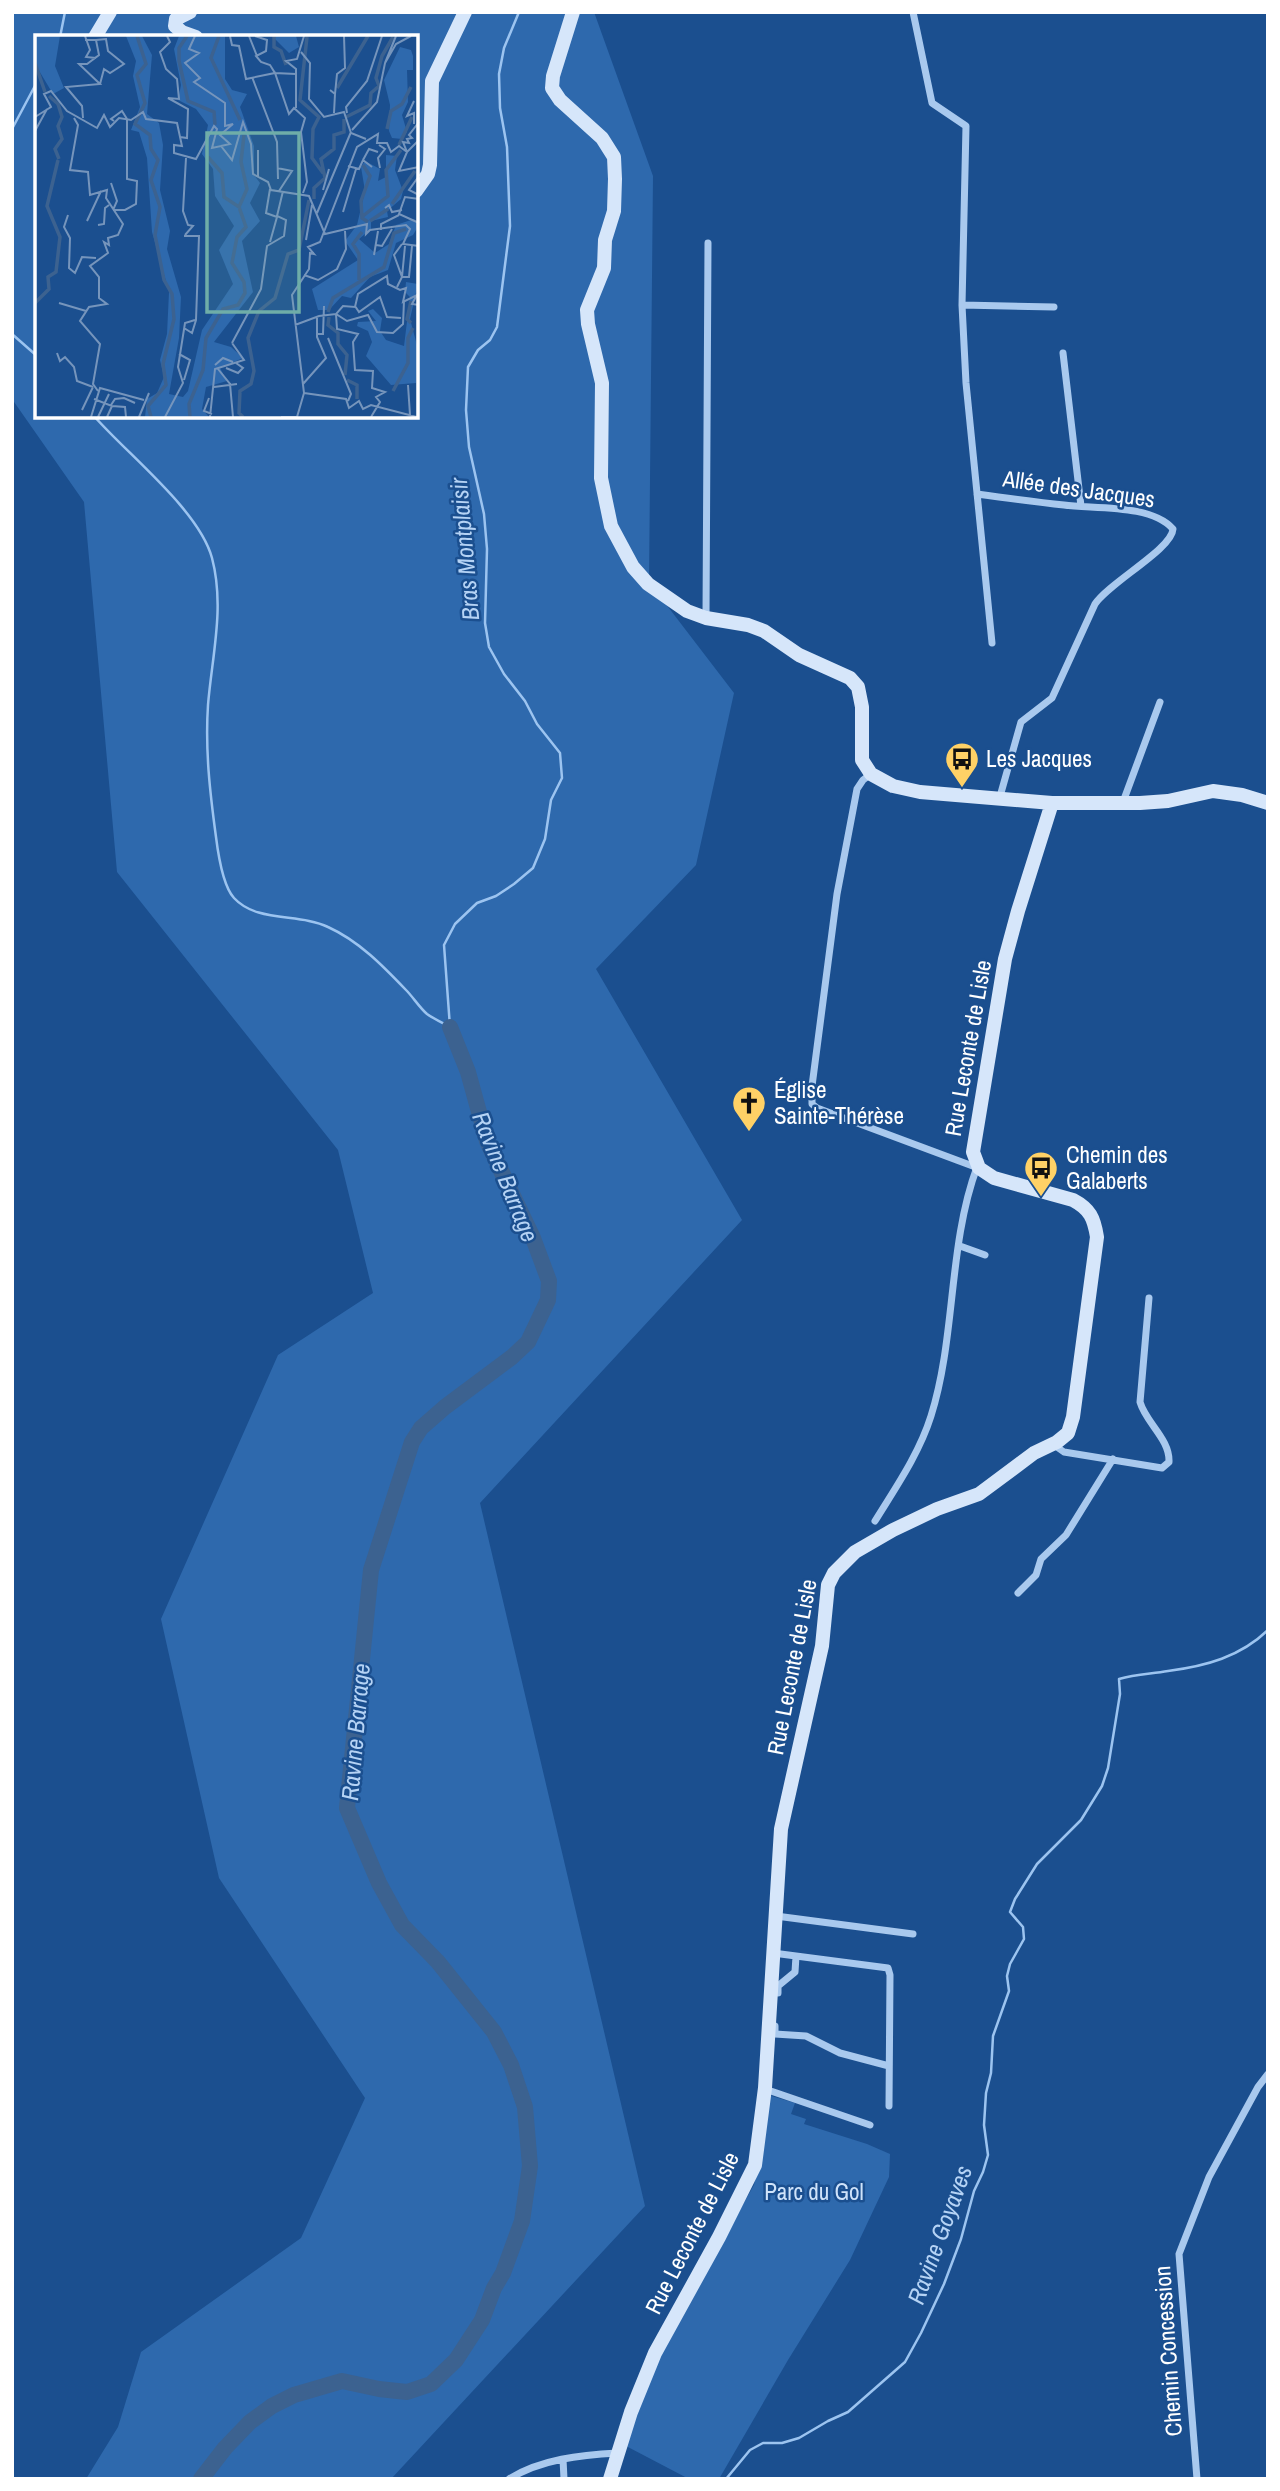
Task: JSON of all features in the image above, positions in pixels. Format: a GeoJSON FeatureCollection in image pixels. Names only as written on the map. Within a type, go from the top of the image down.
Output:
{"type":"FeatureCollection","features":[{"type":"Feature","properties":{"kind":"main road"},"geometry":{"type":"LineString","coordinates":[[95,35],[110,12]]}},
{"type":"Feature","properties":{"kind":"main road"},"geometry":{"type":"LineString","coordinates":[[190,12],[176,19],[175,26],[190,35]]}},
{"type":"Feature","properties":{"kind":"main road"},"geometry":{"type":"LineString","coordinates":[[418,188],[428,174],[430,165],[432,81],[465,12]]}},
{"type":"Feature","properties":{"kind":"main road"},"geometry":{"type":"LineString","coordinates":[[573,12],[553,76],[552,88],[559,100],[602,138],[614,157],[614,211],[605,240],[604,268],[587,310],[602,383],[601,478],[611,526],[633,567],[648,584],[687,611],[764,631],[799,655],[850,678],[858,687],[862,707],[862,760],[871,774],[893,786],[920,792],[1052,803],[1161,802],[1213,792],[1242,794],[1268,803]]}},
{"type":"Feature","properties":{"kind":"main road","name":"Rue Leconte de Lisle"},"geometry":{"type":"LineString","coordinates":[[610,2479],[655,2353],[751,2176],[758,2153],[765,2088],[781,1829],[822,1646],[827,1596],[834,1573],[855,1552],[893,1530],[937,1509],[979,1494],[1027,1458],[1053,1445],[1068,1433],[1073,1417],[1097,1237],[1092,1215],[1073,1200],[994,1178],[978,1167],[973,1152],[1005,959],[1052,803]]}},
{"type":"Feature","properties":{"kind":"street","name":"Allée des Jacques"},"geometry":{"type":"LineString","coordinates":[[913,12],[932,103],[945,109],[966,126],[962,304],[966,383],[988,588],[987,615],[992,643]]}},
{"type":"Feature","properties":{"kind":"street"},"geometry":{"type":"LineString","coordinates":[[706,618],[708,243]]}},
{"type":"Feature","properties":{"kind":"street"},"geometry":{"type":"LineString","coordinates":[[962,304],[1054,307]]}},
{"type":"Feature","properties":{"kind":"street"},"geometry":{"type":"LineString","coordinates":[[1063,353],[1081,506]]}},
{"type":"Feature","properties":{"kind":"street","name":"Allée des Jacques"},"geometry":{"type":"LineString","coordinates":[[977,494],[1101,506],[1153,516],[1162,519],[1173,529],[1173,534],[1164,546],[1105,592],[1095,604],[1052,698],[1021,722],[999,800]]}},
{"type":"Feature","properties":{"kind":"street"},"geometry":{"type":"LineString","coordinates":[[1123,803],[1160,702]]}},
{"type":"Feature","properties":{"kind":"street"},"geometry":{"type":"LineString","coordinates":[[871,774],[857,789],[837,894],[812,1087],[813,1104],[817,1108],[978,1167],[963,1217],[939,1382],[931,1416],[918,1448],[875,1521]]}},
{"type":"Feature","properties":{"kind":"street"},"geometry":{"type":"LineString","coordinates":[[960,1246],[985,1255]]}},
{"type":"Feature","properties":{"kind":"street"},"geometry":{"type":"LineString","coordinates":[[1053,1445],[1064,1452],[1162,1468],[1169,1462],[1166,1447],[1140,1402],[1149,1298]]}},
{"type":"Feature","properties":{"kind":"street"},"geometry":{"type":"LineString","coordinates":[[1018,1593],[1036,1575],[1041,1559],[1066,1535],[1114,1459]]}},
{"type":"Feature","properties":{"kind":"street"},"geometry":{"type":"LineString","coordinates":[[776,1916],[913,1934]]}},
{"type":"Feature","properties":{"kind":"street"},"geometry":{"type":"LineString","coordinates":[[774,1953],[888,1968],[889,2106]]}},
{"type":"Feature","properties":{"kind":"street"},"geometry":{"type":"LineString","coordinates":[[796,1956],[795,1972],[778,1986],[775,2034],[806,2036],[839,2053],[890,2066]]}},
{"type":"Feature","properties":{"kind":"street","name":"Chemin Concession"},"geometry":{"type":"LineString","coordinates":[[1197,2479],[1179,2254],[1209,2177],[1258,2087],[1268,2074]]}},
{"type":"Feature","properties":{"kind":"street"},"geometry":{"type":"LineString","coordinates":[[765,2088],[870,2125]]}},
{"type":"Feature","properties":{"kind":"street"},"geometry":{"type":"LineString","coordinates":[[509,2479],[563,2459],[618,2453]]}},
{"type":"Feature","properties":{"kind":"street"},"geometry":{"type":"LineString","coordinates":[[563,2459],[564,2479]]}},
{"type":"Feature","properties":{"kind":"green space"},"geometry":{"type":"Polygon","coordinates":[[[12,12],[594,12],[653,176],[649,582],[734,693],[696,865],[596,969],[742,1220],[480,1503],[645,2206],[391,2479],[86,2479],[118,2427],[141,2352],[301,2238],[365,2098],[219,1878],[161,1619],[278,1355],[373,1293],[338,1150],[117,872],[84,502],[12,399],[12,12]]]}},
{"type":"Feature","properties":{"kind":"green space","name":"Parc du Gol"},"geometry":{"type":"Polygon","coordinates":[[[768,2095],[795,2103],[791,2114],[806,2119],[804,2124],[890,2154],[889,2177],[850,2260],[719,2479],[689,2479],[626,2446],[642,2394],[669,2335],[754,2185],[762,2151],[768,2095]]]}},
{"type":"Feature","properties":{"kind":"waterway"},"geometry":{"type":"LineString","coordinates":[[60,35],[65,12]]}},
{"type":"Feature","properties":{"kind":"waterway","name":"Bras Montplaisir"},"geometry":{"type":"LineString","coordinates":[[450,1027],[444,945],[455,924],[477,903],[496,896],[533,868],[545,839],[551,800],[562,778],[560,753],[537,724],[489,647],[485,623],[487,549],[484,514],[469,447],[466,410],[468,367],[497,327],[510,226],[507,147],[500,108],[499,74],[504,48],[519,12]]}},
{"type":"Feature","properties":{"kind":"waterway"},"geometry":{"type":"LineString","coordinates":[[12,129],[35,86]]}},
{"type":"Feature","properties":{"kind":"waterway"},"geometry":{"type":"LineString","coordinates":[[12,334],[35,354]]}},
{"type":"Feature","properties":{"kind":"waterway"},"geometry":{"type":"LineString","coordinates":[[96,418],[178,502],[205,540],[212,558],[218,613],[208,705],[208,755],[218,852],[230,893],[243,906],[254,911],[317,923],[339,933],[379,963],[427,1014],[450,1027]]}},
{"type":"Feature","properties":{"kind":"waterway","name":"Ravine Barrage"},"geometry":{"type":"LineString","coordinates":[[201,2479],[250,2422],[272,2406],[294,2395],[342,2381],[407,2392],[431,2384],[456,2360],[482,2320],[522,2221],[530,2166],[525,2107],[511,2065],[494,2032],[438,1962],[402,1925],[379,1883],[347,1808],[371,1570],[412,1442],[421,1428],[445,1407],[528,1342],[548,1300],[549,1281],[533,1238],[487,1141],[468,1072],[450,1027]]}},
{"type":"Feature","properties":{"kind":"waterway","name":"Ravine Goyaves"},"geometry":{"type":"LineString","coordinates":[[726,2479],[750,2450],[763,2443],[782,2443],[799,2438],[848,2412],[905,2362],[921,2333],[961,2239],[974,2191],[988,2155],[984,2125],[993,2036],[1009,1991],[1007,1976],[1010,1964],[1024,1939],[1023,1927],[1010,1912],[1037,1864],[1081,1820],[1102,1786],[1108,1768],[1120,1694],[1119,1679],[1182,1669],[1222,1659],[1246,1647],[1268,1630]]}},
{"type":"Feature","properties":{"kind":"place","name":"Les Jacques"},"geometry":{"type":"Point","coordinates":[962,789]}},
{"type":"Feature","properties":{"kind":"place","name":"Église Sainte-Thérèse"},"geometry":{"type":"Point","coordinates":[749,1133]}},
{"type":"Feature","properties":{"kind":"place","name":"Chemin des Galaberts"},"geometry":{"type":"Point","coordinates":[1041,1198]}}]}
